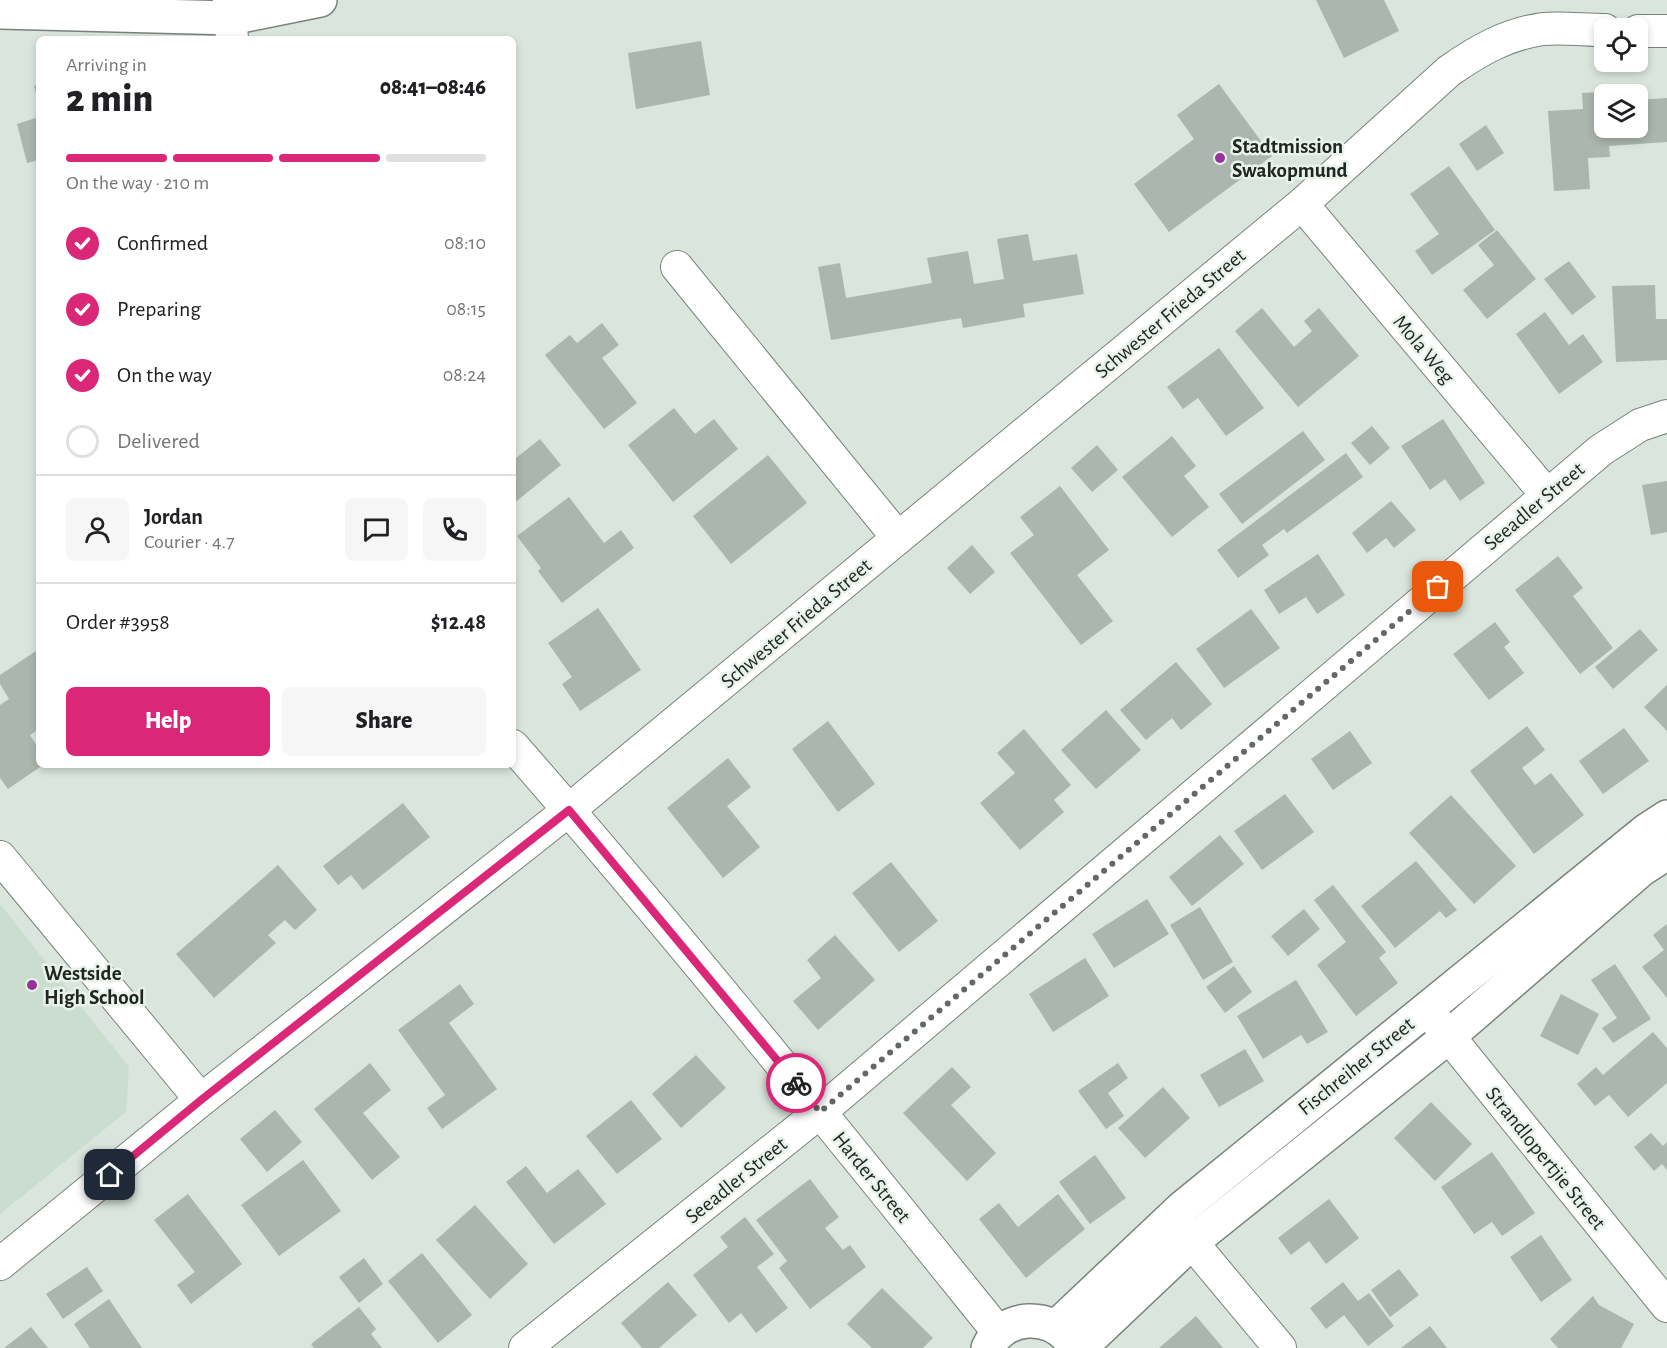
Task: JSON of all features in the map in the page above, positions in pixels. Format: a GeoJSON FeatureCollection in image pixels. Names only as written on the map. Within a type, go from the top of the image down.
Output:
{"type":"FeatureCollection","features":[{"type":"Feature","properties":{"kind":"street"},"geometry":{"type":"LineString","coordinates":[[0,12],[231,19],[320,0]]}},
{"type":"Feature","properties":{"kind":"street","name":"Schwester Frieda Street"},"geometry":{"type":"LineString","coordinates":[[0,1264],[201,1100],[569,810],[1302,204],[1449,71],[1476,52],[1505,38],[1545,29],[1594,30]]}},
{"type":"Feature","properties":{"kind":"street"},"geometry":{"type":"LineString","coordinates":[[1648,31],[1667,31]]}},
{"type":"Feature","properties":{"kind":"street","name":"Mola Weg"},"geometry":{"type":"LineString","coordinates":[[1302,204],[1547,495]]}},
{"type":"Feature","properties":{"kind":"street"},"geometry":{"type":"LineString","coordinates":[[677,267],[898,538]]}},
{"type":"Feature","properties":{"kind":"street","name":"Seeadler Street"},"geometry":{"type":"LineString","coordinates":[[525,1348],[820,1112],[1601,450],[1640,425],[1667,416]]}},
{"type":"Feature","properties":{"kind":"street","name":"Harder Street"},"geometry":{"type":"LineString","coordinates":[[516,749],[820,1112],[993,1341]]}},
{"type":"Feature","properties":{"kind":"street","name":"Fischreiher Street"},"geometry":{"type":"LineString","coordinates":[[1070,1341],[1182,1230],[1427,1009],[1647,830],[1667,817]]}},
{"type":"Feature","properties":{"kind":"street","name":"Fischreiher Street"},"geometry":{"type":"LineString","coordinates":[[1182,1230],[1448,1037],[1642,869],[1667,853]]}},
{"type":"Feature","properties":{"kind":"street"},"geometry":{"type":"LineString","coordinates":[[0,856],[201,1100]]}},
{"type":"Feature","properties":{"kind":"street","name":"Strandlopertjie Street"},"geometry":{"type":"LineString","coordinates":[[1427,1009],[1667,1305]]}},
{"type":"Feature","properties":{"kind":"street"},"geometry":{"type":"LineString","coordinates":[[1182,1230],[1280,1348]]}},
{"type":"Feature","properties":{"kind":"street"},"geometry":{"type":"LineString","coordinates":[[993,1341],[1014,1323],[1033,1320],[1051,1323],[1070,1341]]}},
{"type":"Feature","properties":{"kind":"shaded area","name":"Westside High School"},"geometry":{"type":"Polygon","coordinates":[[[0,904],[129,1067],[126,1112],[0,1214],[0,904]]]}},
{"type":"Feature","properties":{"kind":"building"},"geometry":{"type":"Polygon","coordinates":[[[1316,0],[1384,0],[1399,31],[1344,58],[1316,0]]]}},
{"type":"Feature","properties":{"kind":"building"},"geometry":{"type":"Polygon","coordinates":[[[701,41],[710,95],[636,109],[628,53],[701,41]]]}},
{"type":"Feature","properties":{"kind":"building"},"geometry":{"type":"Polygon","coordinates":[[[1219,84],[1272,156],[1169,232],[1134,184],[1194,139],[1177,115],[1219,84]]]}},
{"type":"Feature","properties":{"kind":"building"},"geometry":{"type":"Polygon","coordinates":[[[1594,92],[1594,138],[1648,138],[1648,99],[1667,98],[1667,142],[1609,146],[1610,157],[1588,158],[1590,189],[1554,191],[1548,111],[1583,109],[1582,93],[1594,92]]]}},
{"type":"Feature","properties":{"kind":"building"},"geometry":{"type":"Polygon","coordinates":[[[36,118],[36,161],[27,163],[17,124],[36,118]]]}},
{"type":"Feature","properties":{"kind":"building"},"geometry":{"type":"Polygon","coordinates":[[[1486,125],[1504,153],[1477,171],[1459,144],[1486,125]]]}},
{"type":"Feature","properties":{"kind":"building"},"geometry":{"type":"Polygon","coordinates":[[[1449,166],[1495,230],[1432,275],[1415,251],[1439,234],[1410,194],[1449,166]]]}},
{"type":"Feature","properties":{"kind":"building"},"geometry":{"type":"Polygon","coordinates":[[[1497,230],[1536,279],[1487,319],[1463,290],[1494,265],[1478,245],[1497,230]]]}},
{"type":"Feature","properties":{"kind":"building"},"geometry":{"type":"Polygon","coordinates":[[[1028,234],[1033,261],[1077,254],[1084,294],[1023,304],[1025,317],[963,328],[961,318],[831,340],[818,267],[840,263],[846,298],[932,283],[927,258],[968,251],[974,284],[1004,279],[997,239],[1028,234]]]}},
{"type":"Feature","properties":{"kind":"building"},"geometry":{"type":"Polygon","coordinates":[[[1569,261],[1596,297],[1572,315],[1544,279],[1569,261]]]}},
{"type":"Feature","properties":{"kind":"building"},"geometry":{"type":"Polygon","coordinates":[[[1655,285],[1656,319],[1667,319],[1667,360],[1616,362],[1612,286],[1655,285]]]}},
{"type":"Feature","properties":{"kind":"building"},"geometry":{"type":"Polygon","coordinates":[[[1262,308],[1294,347],[1312,331],[1304,321],[1319,308],[1359,356],[1298,407],[1235,331],[1262,308]]]}},
{"type":"Feature","properties":{"kind":"building"},"geometry":{"type":"Polygon","coordinates":[[[1545,312],[1569,345],[1583,334],[1603,362],[1559,394],[1516,334],[1545,312]]]}},
{"type":"Feature","properties":{"kind":"building"},"geometry":{"type":"Polygon","coordinates":[[[602,323],[619,345],[602,358],[637,403],[604,429],[545,355],[570,335],[577,343],[602,323]]]}},
{"type":"Feature","properties":{"kind":"building"},"geometry":{"type":"Polygon","coordinates":[[[1219,348],[1264,408],[1226,436],[1198,398],[1183,409],[1167,387],[1219,348]]]}},
{"type":"Feature","properties":{"kind":"building"},"geometry":{"type":"Polygon","coordinates":[[[674,408],[695,434],[714,419],[738,449],[673,502],[628,445],[674,408]]]}},
{"type":"Feature","properties":{"kind":"building"},"geometry":{"type":"Polygon","coordinates":[[[1443,419],[1485,483],[1460,501],[1445,479],[1430,490],[1401,446],[1443,419]]]}},
{"type":"Feature","properties":{"kind":"building"},"geometry":{"type":"Polygon","coordinates":[[[1372,426],[1390,448],[1370,465],[1351,443],[1372,426]]]}},
{"type":"Feature","properties":{"kind":"building"},"geometry":{"type":"Polygon","coordinates":[[[1303,431],[1325,460],[1242,524],[1219,494],[1303,431]]]}},
{"type":"Feature","properties":{"kind":"building"},"geometry":{"type":"Polygon","coordinates":[[[1172,436],[1196,466],[1184,476],[1209,507],[1172,537],[1122,477],[1172,436]]]}},
{"type":"Feature","properties":{"kind":"building"},"geometry":{"type":"Polygon","coordinates":[[[540,439],[561,465],[516,502],[516,458],[540,439]]]}},
{"type":"Feature","properties":{"kind":"building"},"geometry":{"type":"Polygon","coordinates":[[[1097,445],[1118,470],[1092,492],[1071,468],[1097,445]]]}},
{"type":"Feature","properties":{"kind":"building"},"geometry":{"type":"Polygon","coordinates":[[[1346,453],[1363,477],[1287,533],[1284,529],[1262,545],[1269,555],[1238,578],[1217,550],[1346,453]]]}},
{"type":"Feature","properties":{"kind":"building"},"geometry":{"type":"Polygon","coordinates":[[[768,455],[807,503],[731,564],[693,516],[768,455]]]}},
{"type":"Feature","properties":{"kind":"building"},"geometry":{"type":"Polygon","coordinates":[[[1667,481],[1667,532],[1651,535],[1642,485],[1667,481]]]}},
{"type":"Feature","properties":{"kind":"building"},"geometry":{"type":"Polygon","coordinates":[[[1060,486],[1109,550],[1077,575],[1113,621],[1081,645],[1010,553],[1034,535],[1020,517],[1060,486]]]}},
{"type":"Feature","properties":{"kind":"building"},"geometry":{"type":"Polygon","coordinates":[[[569,497],[604,543],[621,530],[634,548],[562,603],[538,571],[541,568],[517,536],[569,497]]]}},
{"type":"Feature","properties":{"kind":"building"},"geometry":{"type":"Polygon","coordinates":[[[1391,501],[1416,530],[1394,548],[1386,538],[1367,553],[1352,533],[1391,501]]]}},
{"type":"Feature","properties":{"kind":"building"},"geometry":{"type":"Polygon","coordinates":[[[972,545],[995,572],[970,594],[947,568],[972,545]]]}},
{"type":"Feature","properties":{"kind":"building"},"geometry":{"type":"Polygon","coordinates":[[[1318,554],[1345,595],[1317,614],[1306,597],[1279,614],[1264,590],[1318,554]]]}},
{"type":"Feature","properties":{"kind":"building"},"geometry":{"type":"Polygon","coordinates":[[[1558,556],[1583,588],[1573,596],[1613,648],[1580,674],[1515,590],[1558,556]]]}},
{"type":"Feature","properties":{"kind":"building"},"geometry":{"type":"Polygon","coordinates":[[[598,608],[641,670],[580,711],[562,684],[572,677],[548,643],[598,608]]]}},
{"type":"Feature","properties":{"kind":"building"},"geometry":{"type":"Polygon","coordinates":[[[1251,609],[1280,648],[1224,688],[1196,649],[1251,609]]]}},
{"type":"Feature","properties":{"kind":"building"},"geometry":{"type":"Polygon","coordinates":[[[1495,622],[1510,642],[1504,647],[1524,673],[1489,700],[1453,654],[1495,622]]]}},
{"type":"Feature","properties":{"kind":"building"},"geometry":{"type":"Polygon","coordinates":[[[1640,629],[1658,650],[1613,689],[1595,667],[1640,629]]]}},
{"type":"Feature","properties":{"kind":"building"},"geometry":{"type":"Polygon","coordinates":[[[36,651],[36,731],[30,735],[36,744],[36,768],[39,768],[8,789],[0,778],[0,705],[9,699],[0,684],[0,675],[36,651]]]}},
{"type":"Feature","properties":{"kind":"building"},"geometry":{"type":"Polygon","coordinates":[[[1176,662],[1212,704],[1181,730],[1172,718],[1146,740],[1120,710],[1176,662]]]}},
{"type":"Feature","properties":{"kind":"building"},"geometry":{"type":"Polygon","coordinates":[[[1667,685],[1667,731],[1644,707],[1667,685]]]}},
{"type":"Feature","properties":{"kind":"building"},"geometry":{"type":"Polygon","coordinates":[[[1106,710],[1141,750],[1096,789],[1061,750],[1106,710]]]}},
{"type":"Feature","properties":{"kind":"building"},"geometry":{"type":"Polygon","coordinates":[[[828,721],[875,784],[838,812],[792,749],[828,721]]]}},
{"type":"Feature","properties":{"kind":"building"},"geometry":{"type":"Polygon","coordinates":[[[1527,726],[1545,750],[1522,768],[1535,785],[1551,773],[1584,815],[1534,854],[1470,771],[1527,726]]]}},
{"type":"Feature","properties":{"kind":"building"},"geometry":{"type":"Polygon","coordinates":[[[1624,728],[1649,761],[1603,794],[1579,761],[1624,728]]]}},
{"type":"Feature","properties":{"kind":"building"},"geometry":{"type":"Polygon","coordinates":[[[1024,729],[1071,785],[1054,800],[1064,812],[1020,850],[980,803],[1015,773],[997,753],[1024,729]]]}},
{"type":"Feature","properties":{"kind":"building"},"geometry":{"type":"Polygon","coordinates":[[[1350,731],[1372,763],[1333,790],[1311,759],[1350,731]]]}},
{"type":"Feature","properties":{"kind":"building"},"geometry":{"type":"Polygon","coordinates":[[[728,758],[751,787],[727,806],[760,847],[723,878],[667,808],[728,758]]]}},
{"type":"Feature","properties":{"kind":"building"},"geometry":{"type":"Polygon","coordinates":[[[1285,794],[1314,832],[1262,870],[1234,831],[1285,794]]]}},
{"type":"Feature","properties":{"kind":"building"},"geometry":{"type":"Polygon","coordinates":[[[1451,795],[1516,866],[1474,904],[1409,833],[1451,795]]]}},
{"type":"Feature","properties":{"kind":"building"},"geometry":{"type":"Polygon","coordinates":[[[403,803],[430,837],[363,890],[351,875],[338,885],[323,866],[403,803]]]}},
{"type":"Feature","properties":{"kind":"building"},"geometry":{"type":"Polygon","coordinates":[[[1220,835],[1244,864],[1192,906],[1169,877],[1220,835]]]}},
{"type":"Feature","properties":{"kind":"building"},"geometry":{"type":"Polygon","coordinates":[[[1416,861],[1457,910],[1446,918],[1440,911],[1395,948],[1361,906],[1416,861]]]}},
{"type":"Feature","properties":{"kind":"building"},"geometry":{"type":"Polygon","coordinates":[[[891,862],[938,921],[899,952],[852,893],[891,862]]]}},
{"type":"Feature","properties":{"kind":"building"},"geometry":{"type":"Polygon","coordinates":[[[278,865],[317,910],[295,930],[285,920],[268,935],[276,943],[214,998],[176,954],[278,865]]]}},
{"type":"Feature","properties":{"kind":"building"},"geometry":{"type":"Polygon","coordinates":[[[1333,885],[1386,952],[1379,958],[1398,983],[1356,1016],[1317,965],[1346,942],[1314,900],[1333,885]]]}},
{"type":"Feature","properties":{"kind":"building"},"geometry":{"type":"Polygon","coordinates":[[[1147,899],[1169,934],[1114,968],[1092,934],[1147,899]]]}},
{"type":"Feature","properties":{"kind":"building"},"geometry":{"type":"Polygon","coordinates":[[[1200,907],[1233,962],[1203,980],[1170,925],[1200,907]]]}},
{"type":"Feature","properties":{"kind":"building"},"geometry":{"type":"Polygon","coordinates":[[[1304,909],[1320,929],[1288,956],[1271,936],[1304,909]]]}},
{"type":"Feature","properties":{"kind":"building"},"geometry":{"type":"Polygon","coordinates":[[[1667,924],[1667,998],[1642,967],[1664,950],[1653,935],[1667,924]]]}},
{"type":"Feature","properties":{"kind":"building"},"geometry":{"type":"Polygon","coordinates":[[[835,935],[875,980],[818,1030],[793,1001],[821,978],[807,960],[835,935]]]}},
{"type":"Feature","properties":{"kind":"building"},"geometry":{"type":"Polygon","coordinates":[[[1085,958],[1109,996],[1053,1032],[1029,994],[1085,958]]]}},
{"type":"Feature","properties":{"kind":"building"},"geometry":{"type":"Polygon","coordinates":[[[1615,964],[1651,1019],[1613,1043],[1602,1028],[1617,1018],[1591,980],[1615,964]]]}},
{"type":"Feature","properties":{"kind":"building"},"geometry":{"type":"Polygon","coordinates":[[[1234,966],[1252,992],[1225,1013],[1206,987],[1234,966]]]}},
{"type":"Feature","properties":{"kind":"building"},"geometry":{"type":"Polygon","coordinates":[[[1296,980],[1328,1032],[1307,1044],[1301,1035],[1263,1059],[1237,1016],[1296,980]]]}},
{"type":"Feature","properties":{"kind":"building"},"geometry":{"type":"Polygon","coordinates":[[[460,984],[474,1004],[449,1023],[497,1089],[442,1129],[427,1108],[445,1095],[398,1030],[460,984]]]}},
{"type":"Feature","properties":{"kind":"building"},"geometry":{"type":"Polygon","coordinates":[[[1561,994],[1599,1014],[1578,1055],[1540,1036],[1561,994]]]}},
{"type":"Feature","properties":{"kind":"building"},"geometry":{"type":"Polygon","coordinates":[[[1653,1032],[1667,1048],[1667,1083],[1628,1117],[1609,1095],[1595,1106],[1577,1084],[1596,1067],[1603,1075],[1653,1032]]]}},
{"type":"Feature","properties":{"kind":"building"},"geometry":{"type":"Polygon","coordinates":[[[1245,1049],[1264,1081],[1219,1107],[1200,1075],[1245,1049]]]}},
{"type":"Feature","properties":{"kind":"building"},"geometry":{"type":"Polygon","coordinates":[[[696,1055],[726,1088],[681,1128],[652,1094],[696,1055]]]}},
{"type":"Feature","properties":{"kind":"building"},"geometry":{"type":"Polygon","coordinates":[[[370,1063],[391,1090],[363,1113],[400,1157],[372,1180],[314,1109],[370,1063]]]}},
{"type":"Feature","properties":{"kind":"building"},"geometry":{"type":"Polygon","coordinates":[[[1118,1063],[1128,1078],[1108,1093],[1124,1116],[1106,1129],[1078,1091],[1118,1063]]]}},
{"type":"Feature","properties":{"kind":"building"},"geometry":{"type":"Polygon","coordinates":[[[952,1067],[971,1087],[951,1105],[996,1153],[967,1181],[903,1113],[952,1067]]]}},
{"type":"Feature","properties":{"kind":"building"},"geometry":{"type":"Polygon","coordinates":[[[1163,1087],[1190,1118],[1145,1158],[1118,1128],[1163,1087]]]}},
{"type":"Feature","properties":{"kind":"building"},"geometry":{"type":"Polygon","coordinates":[[[631,1100],[662,1139],[617,1174],[586,1136],[631,1100]]]}},
{"type":"Feature","properties":{"kind":"building"},"geometry":{"type":"Polygon","coordinates":[[[1431,1102],[1472,1144],[1435,1181],[1394,1138],[1431,1102]]]}},
{"type":"Feature","properties":{"kind":"building"},"geometry":{"type":"Polygon","coordinates":[[[275,1110],[302,1142],[267,1172],[240,1139],[275,1110]]]}},
{"type":"Feature","properties":{"kind":"building"},"geometry":{"type":"Polygon","coordinates":[[[1651,1133],[1663,1146],[1667,1142],[1667,1170],[1662,1164],[1654,1171],[1634,1147],[1651,1133]]]}},
{"type":"Feature","properties":{"kind":"building"},"geometry":{"type":"Polygon","coordinates":[[[1492,1152],[1535,1213],[1502,1236],[1492,1222],[1474,1234],[1441,1187],[1492,1152]]]}},
{"type":"Feature","properties":{"kind":"building"},"geometry":{"type":"Polygon","coordinates":[[[1095,1155],[1126,1198],[1090,1224],[1059,1182],[1095,1155]]]}},
{"type":"Feature","properties":{"kind":"building"},"geometry":{"type":"Polygon","coordinates":[[[303,1160],[341,1211],[279,1256],[241,1205],[303,1160]]]}},
{"type":"Feature","properties":{"kind":"building"},"geometry":{"type":"Polygon","coordinates":[[[526,1166],[547,1193],[578,1169],[606,1204],[554,1244],[506,1182],[526,1166]]]}},
{"type":"Feature","properties":{"kind":"building"},"geometry":{"type":"Polygon","coordinates":[[[810,1179],[839,1217],[825,1228],[843,1250],[850,1245],[866,1267],[810,1309],[779,1268],[787,1261],[756,1220],[810,1179]]]}},
{"type":"Feature","properties":{"kind":"building"},"geometry":{"type":"Polygon","coordinates":[[[188,1194],[242,1264],[191,1304],[177,1285],[195,1272],[154,1220],[188,1194]]]}},
{"type":"Feature","properties":{"kind":"building"},"geometry":{"type":"Polygon","coordinates":[[[1058,1194],[1085,1229],[1026,1278],[979,1219],[999,1203],[1018,1227],[1058,1194]]]}},
{"type":"Feature","properties":{"kind":"building"},"geometry":{"type":"Polygon","coordinates":[[[1329,1199],[1359,1238],[1326,1264],[1309,1241],[1291,1255],[1278,1238],[1329,1199]]]}},
{"type":"Feature","properties":{"kind":"building"},"geometry":{"type":"Polygon","coordinates":[[[475,1205],[528,1264],[490,1299],[436,1240],[475,1205]]]}},
{"type":"Feature","properties":{"kind":"building"},"geometry":{"type":"Polygon","coordinates":[[[745,1217],[774,1254],[757,1267],[788,1308],[756,1333],[741,1313],[729,1323],[693,1275],[728,1247],[720,1237],[745,1217]]]}},
{"type":"Feature","properties":{"kind":"building"},"geometry":{"type":"Polygon","coordinates":[[[1541,1235],[1572,1280],[1541,1302],[1510,1257],[1541,1235]]]}},
{"type":"Feature","properties":{"kind":"building"},"geometry":{"type":"Polygon","coordinates":[[[422,1253],[472,1315],[438,1343],[388,1281],[422,1253]]]}},
{"type":"Feature","properties":{"kind":"building"},"geometry":{"type":"Polygon","coordinates":[[[364,1258],[383,1284],[359,1303],[339,1277],[364,1258]]]}},
{"type":"Feature","properties":{"kind":"building"},"geometry":{"type":"Polygon","coordinates":[[[87,1267],[103,1291],[63,1319],[46,1294],[87,1267]]]}},
{"type":"Feature","properties":{"kind":"building"},"geometry":{"type":"Polygon","coordinates":[[[1399,1269],[1419,1295],[1390,1317],[1371,1290],[1399,1269]]]}},
{"type":"Feature","properties":{"kind":"building"},"geometry":{"type":"Polygon","coordinates":[[[668,1282],[697,1315],[659,1348],[642,1348],[621,1323],[668,1282]]]}},
{"type":"Feature","properties":{"kind":"building"},"geometry":{"type":"Polygon","coordinates":[[[1343,1282],[1358,1301],[1369,1293],[1394,1326],[1368,1346],[1344,1315],[1326,1329],[1310,1308],[1343,1282]]]}},
{"type":"Feature","properties":{"kind":"building"},"geometry":{"type":"Polygon","coordinates":[[[882,1288],[933,1338],[923,1348],[872,1348],[847,1324],[882,1288]]]}},
{"type":"Feature","properties":{"kind":"building"},"geometry":{"type":"Polygon","coordinates":[[[1593,1296],[1599,1305],[1634,1324],[1621,1348],[1558,1348],[1550,1339],[1593,1296]]]}},
{"type":"Feature","properties":{"kind":"building"},"geometry":{"type":"Polygon","coordinates":[[[109,1299],[142,1348],[90,1348],[74,1324],[109,1299]]]}},
{"type":"Feature","properties":{"kind":"building"},"geometry":{"type":"Polygon","coordinates":[[[359,1307],[376,1329],[371,1334],[382,1348],[314,1348],[311,1344],[359,1307]]]}},
{"type":"Feature","properties":{"kind":"building"},"geometry":{"type":"Polygon","coordinates":[[[1196,1316],[1223,1348],[1159,1348],[1196,1316]]]}},
{"type":"Feature","properties":{"kind":"building"},"geometry":{"type":"Polygon","coordinates":[[[1430,1326],[1447,1348],[1401,1348],[1430,1326]]]}},
{"type":"Feature","properties":{"kind":"building"},"geometry":{"type":"Polygon","coordinates":[[[31,1327],[48,1348],[4,1348],[31,1327]]]}},
{"type":"Feature","properties":{"kind":"way so far"},"geometry":{"type":"LineString","coordinates":[[796,1083],[820,1112],[1438,587]]}},
{"type":"Feature","properties":{"kind":"place","name":"Stadtmission Swakopmund"},"geometry":{"type":"Point","coordinates":[1220,158]}},
{"type":"Feature","properties":{"kind":"place","name":"Westside High School"},"geometry":{"type":"Point","coordinates":[32,985]}},
{"type":"Feature","properties":{"kind":"route"},"geometry":{"type":"LineString","coordinates":[[110,1175],[201,1100],[569,810],[796,1083]]}}]}
